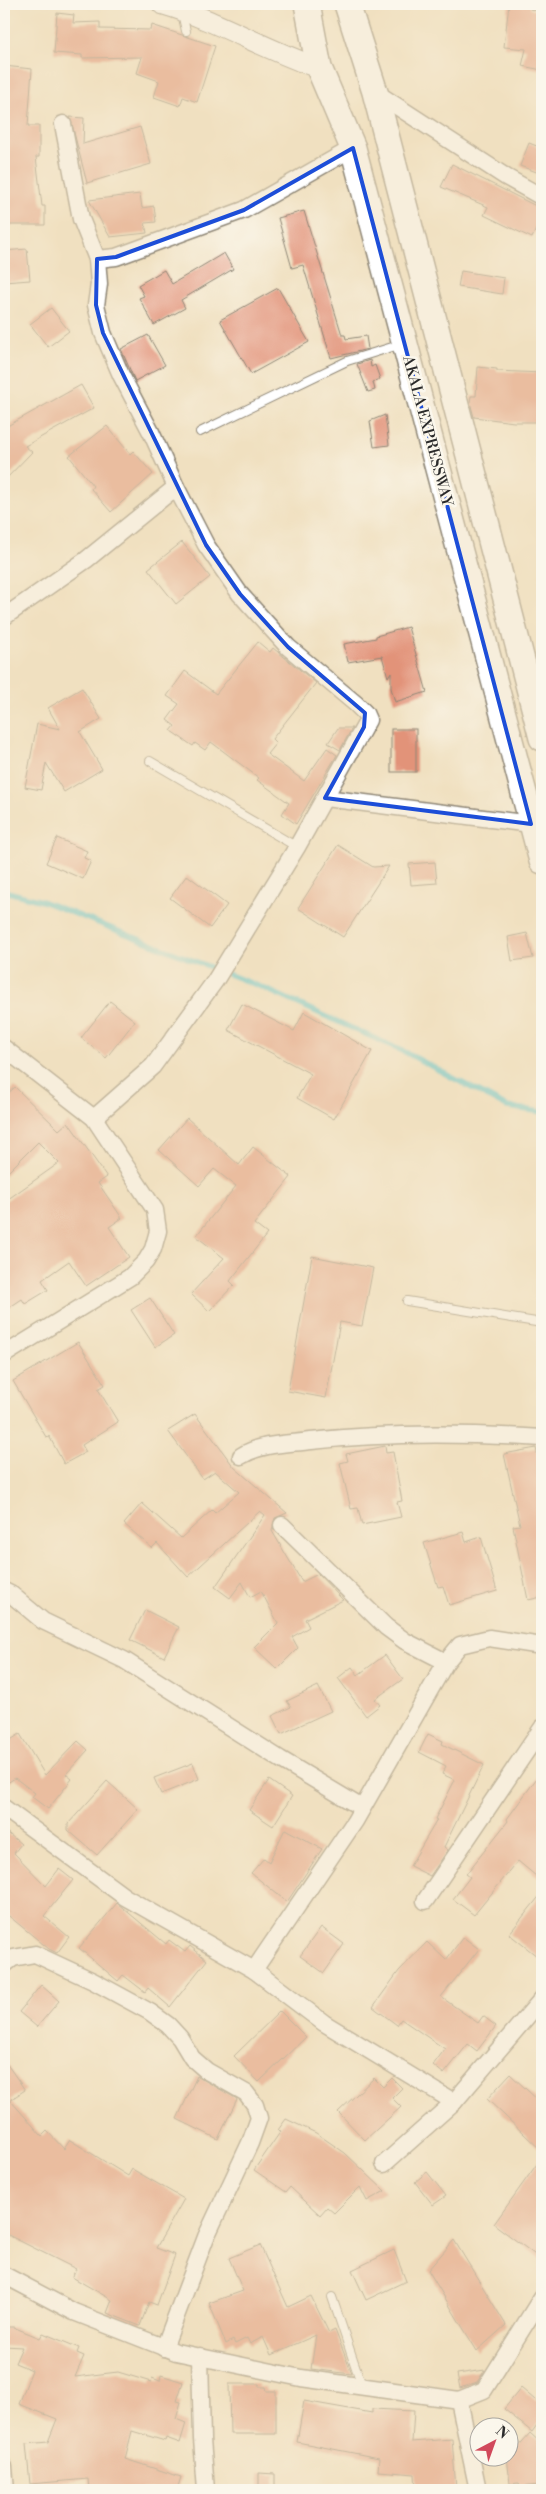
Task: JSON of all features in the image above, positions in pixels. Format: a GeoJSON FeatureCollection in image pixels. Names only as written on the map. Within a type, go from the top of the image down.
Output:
{"type":"FeatureCollection","features":[{"type":"Feature","properties":{"kind":"main road","name":"AKALA EXPRESSWAY"},"geometry":{"type":"LineString","coordinates":[[307,4],[319,68],[353,148],[542,861]]}},
{"type":"Feature","properties":{"kind":"main road"},"geometry":{"type":"LineString","coordinates":[[347,4],[375,92],[538,704],[542,738]]}},
{"type":"Feature","properties":{"kind":"street"},"geometry":{"type":"LineString","coordinates":[[175,6],[216,22],[283,56],[319,68]]}},
{"type":"Feature","properties":{"kind":"street"},"geometry":{"type":"LineString","coordinates":[[375,92],[506,177],[542,197]]}},
{"type":"Feature","properties":{"kind":"street"},"geometry":{"type":"LineString","coordinates":[[63,124],[81,219],[97,259],[99,284],[96,304],[103,333],[121,375],[151,432],[176,487],[206,545],[240,594],[288,647],[365,713],[368,720],[297,847],[236,950],[215,981],[152,1066],[94,1118]]}},
{"type":"Feature","properties":{"kind":"street"},"geometry":{"type":"LineString","coordinates":[[97,259],[116,257],[244,210],[353,148]]}},
{"type":"Feature","properties":{"kind":"street"},"geometry":{"type":"LineString","coordinates":[[4,617],[86,560],[176,487]]}},
{"type":"Feature","properties":{"kind":"street"},"geometry":{"type":"LineString","coordinates":[[325,798],[531,824]]}},
{"type":"Feature","properties":{"kind":"street"},"geometry":{"type":"LineString","coordinates":[[4,1048],[94,1118],[155,1210],[158,1231],[153,1249],[146,1261],[130,1277],[4,1355]]}},
{"type":"Feature","properties":{"kind":"street"},"geometry":{"type":"LineString","coordinates":[[241,1456],[260,1446],[366,1434],[436,1433],[542,1438]]}},
{"type":"Feature","properties":{"kind":"street"},"geometry":{"type":"LineString","coordinates":[[282,1525],[386,1626],[405,1641],[446,1662]]}},
{"type":"Feature","properties":{"kind":"street"},"geometry":{"type":"LineString","coordinates":[[4,1591],[12,1595],[43,1621],[124,1660],[280,1760],[362,1808]]}},
{"type":"Feature","properties":{"kind":"street"},"geometry":{"type":"LineString","coordinates":[[254,1970],[362,1808],[446,1662],[460,1645],[489,1638],[542,1646]]}},
{"type":"Feature","properties":{"kind":"street"},"geometry":{"type":"LineString","coordinates":[[425,1900],[542,1728]]}},
{"type":"Feature","properties":{"kind":"street"},"geometry":{"type":"LineString","coordinates":[[4,1808],[126,1897],[254,1970],[324,2023],[454,2102]]}},
{"type":"Feature","properties":{"kind":"street"},"geometry":{"type":"LineString","coordinates":[[4,1965],[13,1958],[35,1954],[92,1981],[150,2012],[168,2025],[180,2038],[192,2058],[207,2071],[246,2093],[255,2105],[259,2118],[253,2135],[206,2237],[164,2348]]}},
{"type":"Feature","properties":{"kind":"street"},"geometry":{"type":"LineString","coordinates":[[384,2164],[454,2102],[542,1999]]}},
{"type":"Feature","properties":{"kind":"street"},"geometry":{"type":"LineString","coordinates":[[4,2275],[74,2312],[164,2348],[301,2378],[459,2400],[484,2390],[542,2297]]}},
{"type":"Feature","properties":{"kind":"street"},"geometry":{"type":"LineString","coordinates":[[200,2356],[202,2439],[206,2490]]}},
{"type":"Feature","properties":{"kind":"street"},"geometry":{"type":"LineString","coordinates":[[459,2400],[478,2490]]}},
{"type":"Feature","properties":{"kind":"street"},"geometry":{"type":"LineString","coordinates":[[4,2467],[5,2489]]}},
{"type":"Feature","properties":{"kind":"lane"},"geometry":{"type":"LineString","coordinates":[[175,6],[186,31]]}},
{"type":"Feature","properties":{"kind":"lane"},"geometry":{"type":"LineString","coordinates":[[200,432],[347,361],[405,343]]}},
{"type":"Feature","properties":{"kind":"lane"},"geometry":{"type":"LineString","coordinates":[[150,760],[297,847]]}},
{"type":"Feature","properties":{"kind":"lane"},"geometry":{"type":"LineString","coordinates":[[407,1301],[542,1323]]}},
{"type":"Feature","properties":{"kind":"lane"},"geometry":{"type":"LineString","coordinates":[[332,2297],[362,2386]]}},
{"type":"Feature","properties":{"kind":"highlighted area"},"geometry":{"type":"Polygon","coordinates":[[[353,148],[531,824],[325,798],[364,727],[365,713],[288,647],[240,594],[206,545],[103,333],[96,305],[97,259],[116,257],[244,210],[353,148]]]}},
{"type":"Feature","properties":{"kind":"building"},"geometry":{"type":"Polygon","coordinates":[[[509,4],[530,4],[530,9],[542,12],[542,70],[522,66],[526,49],[504,47],[509,4]]]}},
{"type":"Feature","properties":{"kind":"building"},"geometry":{"type":"Polygon","coordinates":[[[57,13],[74,15],[73,23],[100,22],[100,29],[151,30],[152,25],[215,46],[197,102],[183,97],[180,106],[154,97],[159,81],[137,73],[142,57],[82,58],[82,55],[54,53],[57,13]]]}},
{"type":"Feature","properties":{"kind":"building"},"geometry":{"type":"Polygon","coordinates":[[[4,66],[32,69],[28,126],[39,126],[39,157],[36,157],[42,206],[45,206],[45,225],[4,225],[4,66]]]}},
{"type":"Feature","properties":{"kind":"building"},"geometry":{"type":"Polygon","coordinates":[[[70,117],[84,118],[83,144],[140,127],[151,164],[87,183],[70,117]]]}},
{"type":"Feature","properties":{"kind":"building"},"geometry":{"type":"Polygon","coordinates":[[[529,143],[542,148],[542,174],[520,166],[529,143]]]}},
{"type":"Feature","properties":{"kind":"building"},"geometry":{"type":"Polygon","coordinates":[[[452,164],[542,209],[542,216],[532,238],[484,215],[488,207],[441,187],[452,164]]]}},
{"type":"Feature","properties":{"kind":"building"},"geometry":{"type":"Polygon","coordinates":[[[140,194],[142,208],[154,206],[156,222],[145,223],[147,233],[110,237],[89,200],[140,194]]]}},
{"type":"Feature","properties":{"kind":"building"},"geometry":{"type":"Polygon","coordinates":[[[304,211],[342,335],[345,335],[346,339],[366,336],[368,349],[331,358],[303,265],[292,268],[278,218],[304,211]]]}},
{"type":"Feature","properties":{"kind":"building"},"geometry":{"type":"Polygon","coordinates":[[[27,249],[30,280],[4,282],[4,251],[27,249]]]}},
{"type":"Feature","properties":{"kind":"building"},"geometry":{"type":"Polygon","coordinates":[[[224,253],[233,269],[181,300],[185,308],[154,325],[139,298],[144,296],[138,285],[164,270],[172,284],[224,253]]]}},
{"type":"Feature","properties":{"kind":"building"},"geometry":{"type":"Polygon","coordinates":[[[461,271],[504,278],[502,294],[458,287],[461,271]]]}},
{"type":"Feature","properties":{"kind":"building"},"geometry":{"type":"Polygon","coordinates":[[[278,288],[309,342],[251,374],[220,320],[278,288]]]}},
{"type":"Feature","properties":{"kind":"building"},"geometry":{"type":"Polygon","coordinates":[[[51,308],[69,331],[48,347],[30,324],[51,308]]]}},
{"type":"Feature","properties":{"kind":"building"},"geometry":{"type":"Polygon","coordinates":[[[148,335],[165,365],[135,381],[121,349],[148,335]]]}},
{"type":"Feature","properties":{"kind":"building"},"geometry":{"type":"Polygon","coordinates":[[[370,360],[371,367],[375,365],[380,379],[373,382],[375,390],[368,392],[357,364],[370,360]]]}},
{"type":"Feature","properties":{"kind":"building"},"geometry":{"type":"Polygon","coordinates":[[[478,367],[497,369],[497,371],[542,373],[542,422],[514,422],[474,417],[470,402],[471,396],[476,396],[478,367]]]}},
{"type":"Feature","properties":{"kind":"building"},"geometry":{"type":"Polygon","coordinates":[[[81,385],[94,408],[25,446],[32,452],[4,481],[4,431],[9,425],[81,385]]]}},
{"type":"Feature","properties":{"kind":"building"},"geometry":{"type":"Polygon","coordinates":[[[385,415],[389,445],[374,447],[370,421],[385,415]]]}},
{"type":"Feature","properties":{"kind":"building"},"geometry":{"type":"Polygon","coordinates":[[[107,426],[130,454],[133,451],[153,474],[111,512],[91,489],[93,486],[69,456],[107,426]]]}},
{"type":"Feature","properties":{"kind":"building"},"geometry":{"type":"Polygon","coordinates":[[[182,542],[210,577],[176,604],[148,569],[182,542]]]}},
{"type":"Feature","properties":{"kind":"building"},"geometry":{"type":"Polygon","coordinates":[[[408,627],[427,692],[395,702],[391,688],[391,672],[388,677],[382,656],[348,662],[344,644],[376,638],[376,636],[408,627]]]}},
{"type":"Feature","properties":{"kind":"building"},"geometry":{"type":"Polygon","coordinates":[[[258,642],[270,652],[273,648],[316,683],[272,739],[276,743],[267,754],[304,781],[327,748],[337,755],[296,824],[282,814],[289,803],[257,780],[259,778],[211,742],[205,750],[195,743],[193,746],[171,731],[175,726],[167,720],[179,704],[167,696],[185,671],[216,694],[258,642]]]}},
{"type":"Feature","properties":{"kind":"building"},"geometry":{"type":"Polygon","coordinates":[[[82,688],[101,719],[80,732],[102,769],[64,792],[46,763],[41,790],[25,787],[37,724],[60,729],[48,708],[82,688]]]}},
{"type":"Feature","properties":{"kind":"building"},"geometry":{"type":"Polygon","coordinates":[[[338,728],[352,728],[340,750],[328,743],[338,728]]]}},
{"type":"Feature","properties":{"kind":"building"},"geometry":{"type":"Polygon","coordinates":[[[391,729],[416,729],[416,772],[391,772],[391,729]]]}},
{"type":"Feature","properties":{"kind":"building"},"geometry":{"type":"Polygon","coordinates":[[[57,838],[87,851],[84,858],[91,861],[83,879],[46,863],[57,838]]]}},
{"type":"Feature","properties":{"kind":"building"},"geometry":{"type":"Polygon","coordinates":[[[338,845],[373,867],[389,866],[343,937],[298,908],[338,845]]]}},
{"type":"Feature","properties":{"kind":"building"},"geometry":{"type":"Polygon","coordinates":[[[435,862],[437,883],[411,885],[409,864],[435,862]]]}},
{"type":"Feature","properties":{"kind":"building"},"geometry":{"type":"Polygon","coordinates":[[[187,875],[227,905],[210,928],[170,898],[187,875]]]}},
{"type":"Feature","properties":{"kind":"building"},"geometry":{"type":"Polygon","coordinates":[[[527,933],[533,958],[512,961],[508,937],[527,933]]]}},
{"type":"Feature","properties":{"kind":"building"},"geometry":{"type":"Polygon","coordinates":[[[110,1001],[135,1021],[106,1058],[81,1038],[110,1001]]]}},
{"type":"Feature","properties":{"kind":"building"},"geometry":{"type":"Polygon","coordinates":[[[242,1004],[294,1031],[304,1012],[372,1051],[334,1119],[297,1098],[311,1074],[228,1030],[242,1004]]]}},
{"type":"Feature","properties":{"kind":"building"},"geometry":{"type":"Polygon","coordinates":[[[15,1087],[59,1130],[68,1122],[107,1177],[98,1183],[122,1218],[109,1227],[129,1257],[86,1286],[69,1261],[42,1280],[48,1290],[25,1304],[22,1299],[4,1311],[4,1202],[59,1163],[38,1142],[4,1176],[4,1097],[15,1087]]]}},
{"type":"Feature","properties":{"kind":"building"},"geometry":{"type":"Polygon","coordinates":[[[187,1118],[239,1165],[253,1147],[291,1177],[254,1224],[267,1234],[230,1281],[234,1285],[209,1311],[191,1294],[224,1258],[196,1236],[236,1186],[214,1169],[199,1186],[159,1150],[187,1118]]]}},
{"type":"Feature","properties":{"kind":"building"},"geometry":{"type":"Polygon","coordinates":[[[312,1256],[373,1268],[362,1326],[340,1322],[326,1398],[288,1391],[312,1256]]]}},
{"type":"Feature","properties":{"kind":"building"},"geometry":{"type":"Polygon","coordinates":[[[150,1298],[174,1335],[155,1347],[131,1310],[150,1298]]]}},
{"type":"Feature","properties":{"kind":"building"},"geometry":{"type":"Polygon","coordinates":[[[78,1342],[105,1385],[98,1389],[118,1422],[82,1445],[86,1452],[64,1464],[49,1436],[46,1437],[13,1381],[78,1342]]]}},
{"type":"Feature","properties":{"kind":"building"},"geometry":{"type":"Polygon","coordinates":[[[195,1414],[234,1467],[287,1513],[275,1518],[272,1531],[302,1582],[318,1574],[343,1600],[305,1619],[309,1627],[292,1637],[298,1648],[277,1669],[254,1647],[278,1623],[261,1591],[250,1597],[242,1582],[230,1598],[215,1587],[265,1515],[260,1511],[188,1577],[157,1543],[152,1548],[124,1524],[142,1503],[181,1538],[212,1510],[215,1513],[239,1492],[215,1471],[203,1479],[168,1431],[195,1414]]]}},
{"type":"Feature","properties":{"kind":"building"},"geometry":{"type":"Polygon","coordinates":[[[385,1446],[386,1453],[393,1452],[402,1501],[397,1502],[401,1517],[362,1525],[358,1508],[351,1509],[340,1463],[348,1461],[346,1454],[385,1446]]]}},
{"type":"Feature","properties":{"kind":"building"},"geometry":{"type":"Polygon","coordinates":[[[536,1448],[542,1478],[542,1597],[528,1600],[513,1526],[520,1525],[504,1454],[536,1448]]]}},
{"type":"Feature","properties":{"kind":"building"},"geometry":{"type":"Polygon","coordinates":[[[463,1532],[466,1542],[481,1537],[497,1591],[449,1605],[443,1586],[438,1587],[424,1543],[463,1532]]]}},
{"type":"Feature","properties":{"kind":"building"},"geometry":{"type":"Polygon","coordinates":[[[145,1610],[179,1627],[164,1657],[130,1640],[145,1610]]]}},
{"type":"Feature","properties":{"kind":"building"},"geometry":{"type":"Polygon","coordinates":[[[385,1655],[403,1679],[375,1699],[380,1705],[366,1716],[338,1678],[352,1667],[358,1675],[385,1655]]]}},
{"type":"Feature","properties":{"kind":"building"},"geometry":{"type":"Polygon","coordinates":[[[318,1686],[331,1711],[281,1734],[272,1716],[291,1707],[287,1701],[318,1686]]]}},
{"type":"Feature","properties":{"kind":"building"},"geometry":{"type":"Polygon","coordinates":[[[20,1734],[45,1775],[78,1741],[88,1750],[66,1774],[72,1779],[48,1809],[32,1797],[35,1793],[15,1778],[4,1785],[4,1744],[20,1734]]]}},
{"type":"Feature","properties":{"kind":"building"},"geometry":{"type":"Polygon","coordinates":[[[428,1734],[443,1741],[442,1744],[484,1765],[444,1847],[448,1850],[430,1876],[410,1866],[437,1820],[435,1819],[455,1780],[442,1774],[446,1766],[419,1752],[428,1734]]]}},
{"type":"Feature","properties":{"kind":"building"},"geometry":{"type":"Polygon","coordinates":[[[193,1763],[199,1779],[161,1794],[154,1778],[193,1763]]]}},
{"type":"Feature","properties":{"kind":"building"},"geometry":{"type":"Polygon","coordinates":[[[542,1771],[542,1881],[518,1861],[474,1915],[453,1899],[470,1877],[466,1874],[508,1821],[507,1819],[542,1771]]]}},
{"type":"Feature","properties":{"kind":"building"},"geometry":{"type":"Polygon","coordinates":[[[269,1780],[292,1796],[273,1826],[249,1810],[269,1780]]]}},
{"type":"Feature","properties":{"kind":"building"},"geometry":{"type":"Polygon","coordinates":[[[107,1781],[138,1809],[97,1855],[68,1830],[68,1824],[107,1781]]]}},
{"type":"Feature","properties":{"kind":"building"},"geometry":{"type":"Polygon","coordinates":[[[285,1829],[322,1849],[287,1902],[251,1873],[264,1858],[269,1862],[285,1829]]]}},
{"type":"Feature","properties":{"kind":"building"},"geometry":{"type":"Polygon","coordinates":[[[4,1830],[21,1844],[14,1853],[46,1886],[59,1869],[73,1880],[44,1916],[69,1937],[57,1953],[49,1949],[4,1912],[4,1830]]]}},
{"type":"Feature","properties":{"kind":"building"},"geometry":{"type":"Polygon","coordinates":[[[542,1893],[542,1960],[509,1934],[542,1893]]]}},
{"type":"Feature","properties":{"kind":"building"},"geometry":{"type":"Polygon","coordinates":[[[117,1903],[166,1944],[169,1940],[185,1952],[190,1946],[207,1960],[170,2007],[148,1988],[145,1992],[123,1975],[118,1981],[79,1948],[117,1903]]]}},
{"type":"Feature","properties":{"kind":"building"},"geometry":{"type":"Polygon","coordinates":[[[321,1927],[344,1944],[324,1973],[300,1956],[321,1927]]]}},
{"type":"Feature","properties":{"kind":"building"},"geometry":{"type":"Polygon","coordinates":[[[463,1937],[479,1949],[441,1997],[478,2023],[483,2016],[496,2026],[477,2051],[468,2044],[444,2074],[433,2065],[445,2049],[401,2019],[397,2025],[373,2007],[399,1971],[427,1942],[446,1960],[463,1937]]]}},
{"type":"Feature","properties":{"kind":"building"},"geometry":{"type":"Polygon","coordinates":[[[41,1985],[59,2001],[37,2027],[19,2012],[41,1985]]]}},
{"type":"Feature","properties":{"kind":"building"},"geometry":{"type":"Polygon","coordinates":[[[280,2011],[306,2037],[259,2082],[234,2056],[280,2011]]]}},
{"type":"Feature","properties":{"kind":"building"},"geometry":{"type":"Polygon","coordinates":[[[4,2060],[25,2090],[10,2100],[42,2136],[47,2131],[64,2149],[70,2140],[128,2176],[132,2169],[184,2199],[156,2248],[175,2255],[157,2305],[149,2302],[140,2326],[107,2313],[112,2300],[72,2277],[76,2269],[4,2233],[4,2060]]]}},
{"type":"Feature","properties":{"kind":"building"},"geometry":{"type":"Polygon","coordinates":[[[510,2074],[542,2104],[542,2151],[487,2099],[510,2074]]]}},
{"type":"Feature","properties":{"kind":"building"},"geometry":{"type":"Polygon","coordinates":[[[197,2076],[237,2099],[218,2139],[177,2119],[197,2076]]]}},
{"type":"Feature","properties":{"kind":"building"},"geometry":{"type":"Polygon","coordinates":[[[374,2078],[383,2087],[392,2078],[402,2088],[392,2098],[401,2107],[365,2140],[338,2112],[374,2078]]]}},
{"type":"Feature","properties":{"kind":"building"},"geometry":{"type":"Polygon","coordinates":[[[286,2119],[316,2133],[345,2153],[385,2191],[367,2201],[360,2187],[334,2213],[327,2207],[320,2215],[290,2187],[286,2192],[254,2170],[281,2131],[278,2130],[286,2119]]]}},
{"type":"Feature","properties":{"kind":"building"},"geometry":{"type":"Polygon","coordinates":[[[542,2157],[542,2260],[494,2224],[542,2157]]]}},
{"type":"Feature","properties":{"kind":"building"},"geometry":{"type":"Polygon","coordinates":[[[427,2172],[446,2196],[433,2205],[415,2182],[427,2172]]]}},
{"type":"Feature","properties":{"kind":"building"},"geometry":{"type":"Polygon","coordinates":[[[454,2240],[506,2325],[477,2351],[428,2270],[454,2240]]]}},
{"type":"Feature","properties":{"kind":"building"},"geometry":{"type":"Polygon","coordinates":[[[260,2245],[288,2307],[311,2296],[329,2333],[335,2330],[352,2374],[311,2369],[316,2335],[271,2355],[263,2337],[250,2344],[247,2338],[235,2344],[233,2340],[226,2344],[209,2303],[243,2291],[229,2258],[260,2245]]]}},
{"type":"Feature","properties":{"kind":"building"},"geometry":{"type":"Polygon","coordinates":[[[394,2250],[406,2281],[366,2300],[352,2270],[394,2250]]]}},
{"type":"Feature","properties":{"kind":"building"},"geometry":{"type":"Polygon","coordinates":[[[4,2327],[13,2327],[40,2338],[43,2333],[79,2348],[77,2353],[84,2356],[75,2377],[118,2372],[151,2382],[152,2378],[160,2381],[161,2375],[183,2382],[177,2401],[181,2402],[176,2419],[186,2423],[180,2443],[166,2438],[165,2441],[132,2431],[125,2459],[181,2477],[177,2490],[89,2490],[88,2479],[30,2484],[26,2444],[48,2442],[57,2419],[19,2404],[32,2370],[15,2363],[22,2347],[4,2346],[4,2327]]]}},
{"type":"Feature","properties":{"kind":"building"},"geometry":{"type":"Polygon","coordinates":[[[485,2370],[477,2382],[460,2388],[457,2374],[485,2370]]]}},
{"type":"Feature","properties":{"kind":"building"},"geometry":{"type":"Polygon","coordinates":[[[229,2384],[259,2384],[259,2387],[265,2387],[266,2391],[276,2391],[276,2434],[230,2434],[229,2384]]]}},
{"type":"Feature","properties":{"kind":"building"},"geometry":{"type":"Polygon","coordinates":[[[521,2388],[542,2406],[542,2418],[532,2432],[518,2420],[518,2416],[513,2416],[504,2409],[521,2388]]]}},
{"type":"Feature","properties":{"kind":"building"},"geometry":{"type":"Polygon","coordinates":[[[304,2401],[372,2413],[372,2409],[414,2411],[412,2442],[452,2439],[456,2489],[416,2490],[415,2474],[378,2471],[379,2458],[297,2442],[304,2401]]]}},
{"type":"Feature","properties":{"kind":"building"},"geometry":{"type":"Polygon","coordinates":[[[530,2433],[542,2444],[542,2480],[538,2481],[539,2485],[520,2487],[519,2483],[510,2484],[508,2466],[518,2466],[518,2447],[530,2433]]]}},
{"type":"Feature","properties":{"kind":"building"},"geometry":{"type":"Polygon","coordinates":[[[259,2473],[275,2474],[275,2488],[259,2488],[259,2473]]]}},
{"type":"Feature","properties":{"kind":"waterway"},"geometry":{"type":"LineString","coordinates":[[4,891],[42,901],[261,987],[405,1052],[507,1107],[542,1112]]}}]}
